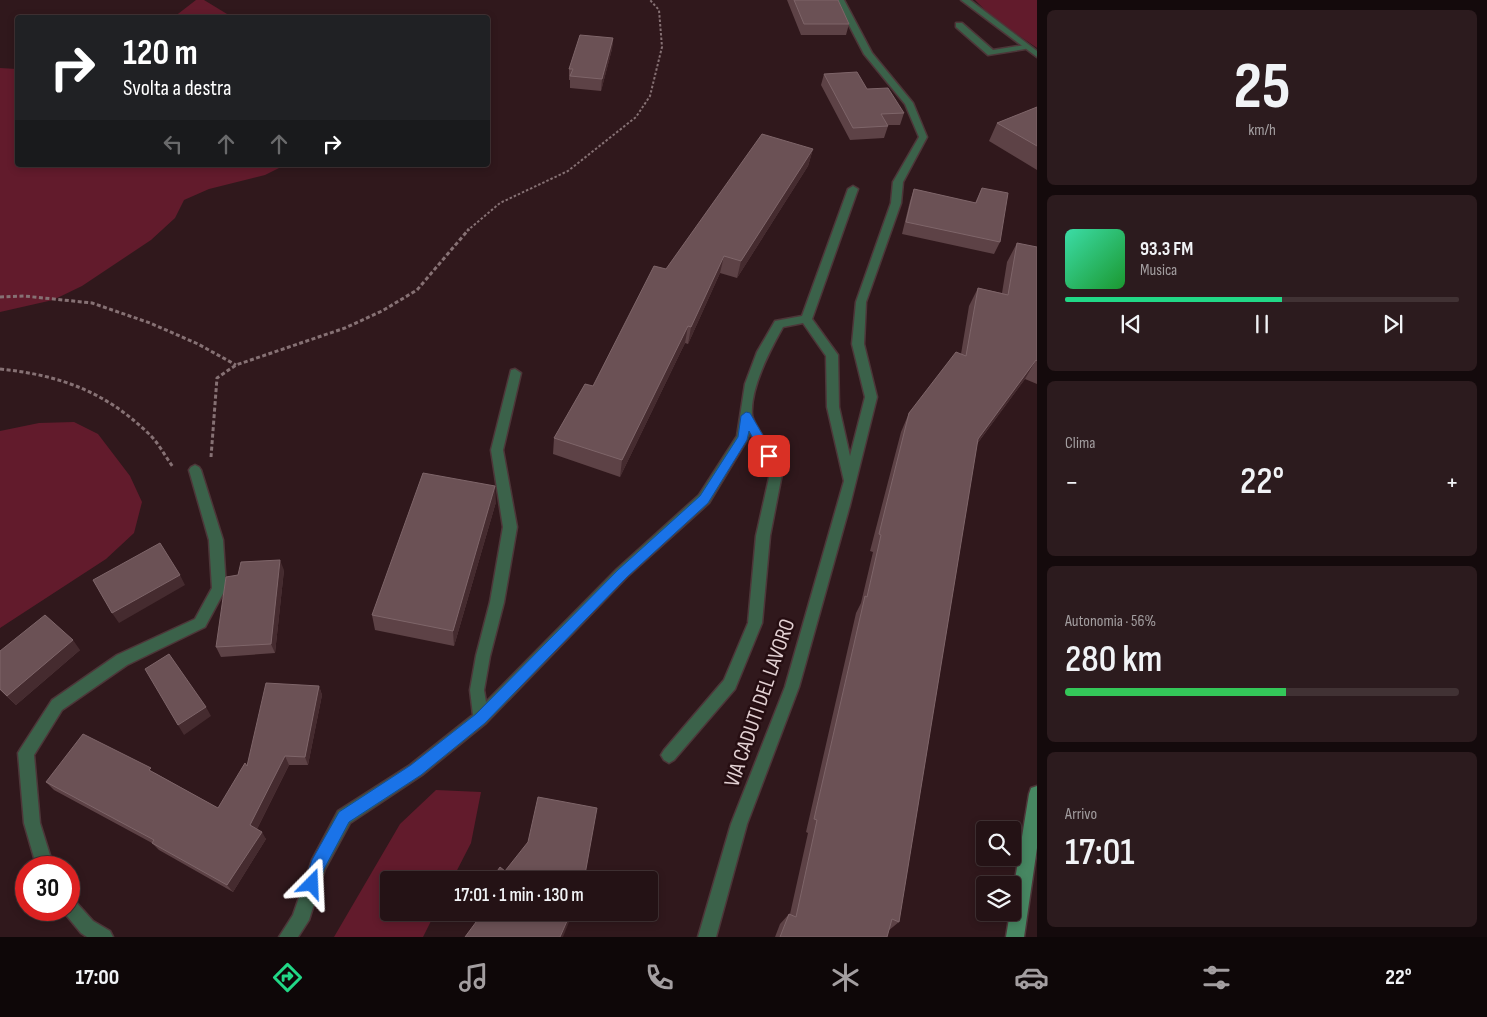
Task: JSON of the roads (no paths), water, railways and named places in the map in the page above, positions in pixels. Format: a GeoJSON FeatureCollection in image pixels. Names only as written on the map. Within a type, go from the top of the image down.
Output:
{"type":"FeatureCollection","features":[{"type":"Feature","properties":{"kind":"main road"},"geometry":{"type":"LineString","coordinates":[[1015,937],[1037,794]]}},
{"type":"Feature","properties":{"kind":"street","name":"VIA CADUTI DEL LAVORO"},"geometry":{"type":"LineString","coordinates":[[707,937],[739,824],[792,687],[850,482],[871,397],[858,344],[861,302],[896,203],[898,182],[923,137],[909,103],[868,54],[840,0]]}},
{"type":"Feature","properties":{"kind":"street"},"geometry":{"type":"LineString","coordinates":[[965,0],[1037,55]]}},
{"type":"Feature","properties":{"kind":"street"},"geometry":{"type":"LineString","coordinates":[[959,25],[991,53],[1025,47]]}},
{"type":"Feature","properties":{"kind":"street"},"geometry":{"type":"LineString","coordinates":[[806,319],[853,189]]}},
{"type":"Feature","properties":{"kind":"street"},"geometry":{"type":"LineString","coordinates":[[806,319],[832,355],[833,407],[850,482]]}},
{"type":"Feature","properties":{"kind":"street"},"geometry":{"type":"LineString","coordinates":[[288,937],[300,920],[318,866],[344,817],[416,770],[480,718],[622,573],[704,500],[743,438],[751,384],[762,352],[779,324],[806,319]]}},
{"type":"Feature","properties":{"kind":"street"},"geometry":{"type":"LineString","coordinates":[[480,718],[477,690],[482,656],[497,602],[510,527],[497,450],[515,373]]}},
{"type":"Feature","properties":{"kind":"street"},"geometry":{"type":"LineString","coordinates":[[669,755],[730,684],[755,623],[763,536],[777,469],[746,416]]}},
{"type":"Feature","properties":{"kind":"street"},"geometry":{"type":"LineString","coordinates":[[42,856],[32,823],[26,753],[57,706],[122,660],[200,623],[219,588],[216,540],[195,470]]}},
{"type":"Feature","properties":{"kind":"street"},"geometry":{"type":"LineString","coordinates":[[80,919],[87,927],[104,937]]}}]}
